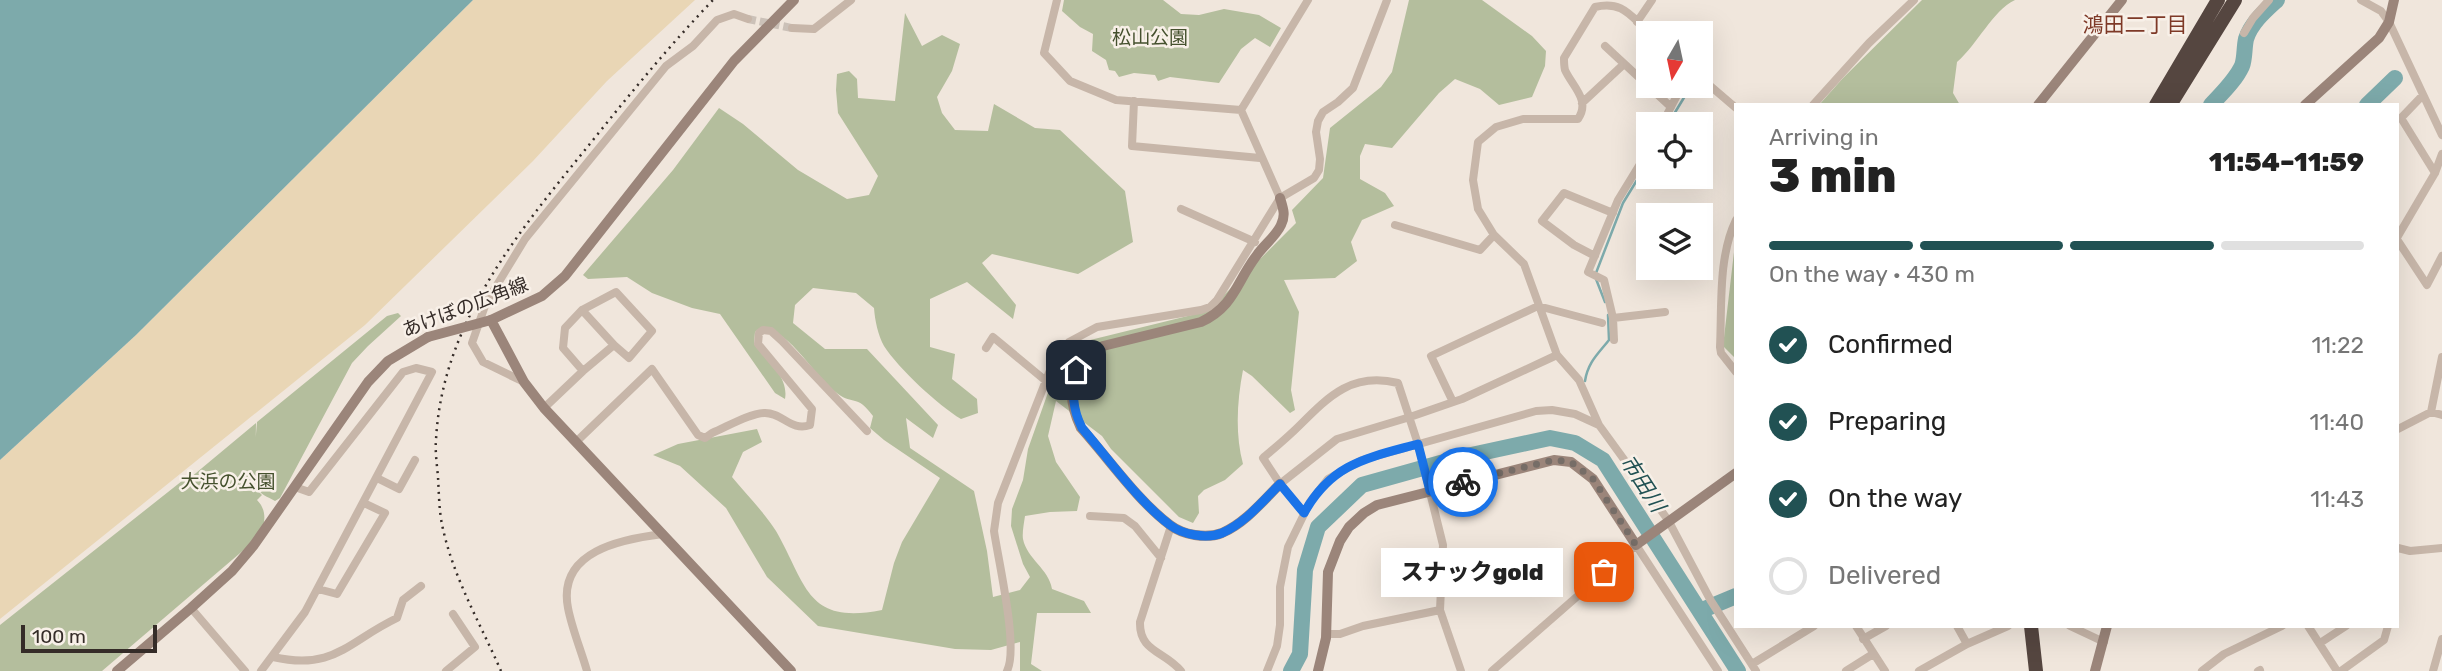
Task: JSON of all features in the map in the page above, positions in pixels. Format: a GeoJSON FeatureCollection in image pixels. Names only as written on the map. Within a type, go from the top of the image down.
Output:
{"type":"FeatureCollection","features":[{"type":"Feature","properties":{"kind":"highway"},"geometry":{"type":"LineString","coordinates":[[2157,103],[2218,0]]}},
{"type":"Feature","properties":{"kind":"highway"},"geometry":{"type":"LineString","coordinates":[[2171,103],[2235,0]]}},
{"type":"Feature","properties":{"kind":"highway"},"geometry":{"type":"LineString","coordinates":[[2032,628],[2034,670]]}},
{"type":"Feature","properties":{"kind":"street","name":"あけぼの広角線"},"geometry":{"type":"LineString","coordinates":[[117,671],[232,571],[296,487],[368,382],[388,360],[428,337],[491,320],[542,296],[565,276],[734,61],[794,0]]}},
{"type":"Feature","properties":{"kind":"street"},"geometry":{"type":"LineString","coordinates":[[792,28],[814,29],[851,0]]}},
{"type":"Feature","properties":{"kind":"street"},"geometry":{"type":"LineString","coordinates":[[1056,0],[1044,53],[1070,81],[1116,100],[1241,110]]}},
{"type":"Feature","properties":{"kind":"street"},"geometry":{"type":"LineString","coordinates":[[1241,110],[1308,0]]}},
{"type":"Feature","properties":{"kind":"street"},"geometry":{"type":"LineString","coordinates":[[1007,671],[1011,649],[1010,632],[994,531],[995,516],[1056,355],[1082,334],[1097,327],[1210,307],[1255,242],[1280,198],[1314,178],[1319,170],[1316,132],[1318,121],[1323,112],[1353,88],[1387,0]]}},
{"type":"Feature","properties":{"kind":"street"},"geometry":{"type":"LineString","coordinates":[[1638,21],[1652,0]]}},
{"type":"Feature","properties":{"kind":"street"},"geometry":{"type":"LineString","coordinates":[[1815,103],[1869,43],[1914,0]]}},
{"type":"Feature","properties":{"kind":"street"},"geometry":{"type":"LineString","coordinates":[[2042,103],[2122,0]]}},
{"type":"Feature","properties":{"kind":"street"},"geometry":{"type":"LineString","coordinates":[[2244,33],[2269,0]]}},
{"type":"Feature","properties":{"kind":"street"},"geometry":{"type":"LineString","coordinates":[[2361,0],[2381,11],[2389,22],[2442,135]]}},
{"type":"Feature","properties":{"kind":"street"},"geometry":{"type":"LineString","coordinates":[[2307,103],[2379,38],[2389,22],[2394,0]]}},
{"type":"Feature","properties":{"kind":"street"},"geometry":{"type":"LineString","coordinates":[[1636,21],[1621,6],[1607,3],[1595,7],[1564,58],[1566,70],[1575,83],[1582,103],[1582,114],[1578,119],[1523,119],[1496,127],[1478,142],[1473,180],[1478,209],[1494,234],[1524,264],[1557,355],[1579,380],[1599,425],[1665,523],[1754,668],[1811,628]]}},
{"type":"Feature","properties":{"kind":"street"},"geometry":{"type":"LineString","coordinates":[[524,382],[483,362],[472,343],[485,303],[499,279],[549,207],[666,66],[693,46],[717,20],[734,14],[748,19]]}},
{"type":"Feature","properties":{"kind":"street"},"geometry":{"type":"LineString","coordinates":[[1605,46],[1671,107]]}},
{"type":"Feature","properties":{"kind":"street"},"geometry":{"type":"LineString","coordinates":[[1582,103],[1625,64]]}},
{"type":"Feature","properties":{"kind":"street"},"geometry":{"type":"LineString","coordinates":[[1713,88],[1734,106]]}},
{"type":"Feature","properties":{"kind":"street"},"geometry":{"type":"LineString","coordinates":[[2423,95],[2401,118],[2435,173]]}},
{"type":"Feature","properties":{"kind":"street"},"geometry":{"type":"LineString","coordinates":[[1668,112],[1676,98]]}},
{"type":"Feature","properties":{"kind":"street"},"geometry":{"type":"LineString","coordinates":[[1134,101],[1132,146],[1260,158]]}},
{"type":"Feature","properties":{"kind":"street"},"geometry":{"type":"LineString","coordinates":[[1241,110],[1280,198],[1284,215],[1280,227],[1255,258],[1227,305],[1216,315],[1202,322],[1102,346],[1089,355],[1076,370],[1074,412],[1082,428],[1151,508],[1171,526],[1198,536],[1220,534],[1244,520],[1280,484],[1337,439],[1453,402],[1557,355]]}},
{"type":"Feature","properties":{"kind":"street"},"geometry":{"type":"LineString","coordinates":[[2433,116],[2442,111]]}},
{"type":"Feature","properties":{"kind":"street"},"geometry":{"type":"LineString","coordinates":[[2399,236],[2435,173],[2442,154]]}},
{"type":"Feature","properties":{"kind":"street"},"geometry":{"type":"LineString","coordinates":[[1614,340],[1613,318],[1604,280],[1588,272],[1613,213],[1636,172]]}},
{"type":"Feature","properties":{"kind":"street"},"geometry":{"type":"LineString","coordinates":[[1595,256],[1574,245],[1542,221],[1564,193],[1613,213]]}},
{"type":"Feature","properties":{"kind":"street"},"geometry":{"type":"LineString","coordinates":[[1181,209],[1255,242]]}},
{"type":"Feature","properties":{"kind":"street"},"geometry":{"type":"LineString","coordinates":[[1734,224],[1725,258],[1720,347],[1721,353],[1734,369]]}},
{"type":"Feature","properties":{"kind":"street"},"geometry":{"type":"LineString","coordinates":[[1395,225],[1480,250],[1494,234]]}},
{"type":"Feature","properties":{"kind":"street"},"geometry":{"type":"LineString","coordinates":[[2399,240],[2427,285],[2442,256]]}},
{"type":"Feature","properties":{"kind":"street"},"geometry":{"type":"LineString","coordinates":[[582,310],[629,358],[652,331],[615,292],[582,310],[565,328],[563,348],[583,371]]}},
{"type":"Feature","properties":{"kind":"street"},"geometry":{"type":"LineString","coordinates":[[1453,402],[1432,356],[1538,306],[1602,323]]}},
{"type":"Feature","properties":{"kind":"street"},"geometry":{"type":"LineString","coordinates":[[1613,318],[1665,312]]}},
{"type":"Feature","properties":{"kind":"street"},"geometry":{"type":"LineString","coordinates":[[491,320],[524,382],[544,408],[791,671]]}},
{"type":"Feature","properties":{"kind":"street"},"geometry":{"type":"LineString","coordinates":[[576,442],[652,369],[698,435],[705,438],[761,413],[773,414],[795,427],[810,425],[812,409],[758,344],[759,333],[763,330],[771,331],[782,341],[867,431]]}},
{"type":"Feature","properties":{"kind":"street"},"geometry":{"type":"LineString","coordinates":[[986,348],[993,337],[1046,381]]}},
{"type":"Feature","properties":{"kind":"street"},"geometry":{"type":"LineString","coordinates":[[544,408],[614,345]]}},
{"type":"Feature","properties":{"kind":"street"},"geometry":{"type":"LineString","coordinates":[[2431,412],[2442,357]]}},
{"type":"Feature","properties":{"kind":"street"},"geometry":{"type":"LineString","coordinates":[[261,671],[305,612],[432,372],[416,368],[403,372],[309,492],[296,487]]}},
{"type":"Feature","properties":{"kind":"street"},"geometry":{"type":"LineString","coordinates":[[1304,513],[1280,484],[1264,458],[1322,402],[1339,390],[1364,381],[1382,379],[1398,383],[1418,444],[1443,545],[1440,610],[1461,671]]}},
{"type":"Feature","properties":{"kind":"street"},"geometry":{"type":"LineString","coordinates":[[1267,671],[1278,636],[1280,587],[1286,556],[1304,513],[1328,479],[1362,460],[1536,411],[1552,410],[1575,414],[1599,425]]}},
{"type":"Feature","properties":{"kind":"street"},"geometry":{"type":"LineString","coordinates":[[2399,428],[2431,412],[2442,415]]}},
{"type":"Feature","properties":{"kind":"street"},"geometry":{"type":"LineString","coordinates":[[377,478],[399,489],[415,460]]}},
{"type":"Feature","properties":{"kind":"street"},"geometry":{"type":"LineString","coordinates":[[1318,671],[1326,634],[1328,572],[1335,552],[1349,527],[1377,505],[1554,460],[1571,462],[1593,479],[1718,671]]}},
{"type":"Feature","properties":{"kind":"street"},"geometry":{"type":"LineString","coordinates":[[1492,671],[1636,545],[1734,474]]}},
{"type":"Feature","properties":{"kind":"street"},"geometry":{"type":"LineString","coordinates":[[318,589],[337,594],[385,513],[364,503]]}},
{"type":"Feature","properties":{"kind":"street"},"geometry":{"type":"LineString","coordinates":[[1090,516],[1124,518],[1135,526],[1161,558]]}},
{"type":"Feature","properties":{"kind":"street"},"geometry":{"type":"LineString","coordinates":[[1171,526],[1140,622],[1140,632],[1143,641],[1150,648],[1172,660],[1181,671]]}},
{"type":"Feature","properties":{"kind":"street"},"geometry":{"type":"LineString","coordinates":[[587,671],[568,607],[567,591],[573,573],[593,551],[622,541],[663,534]]}},
{"type":"Feature","properties":{"kind":"street"},"geometry":{"type":"LineString","coordinates":[[2399,548],[2410,551],[2442,548]]}},
{"type":"Feature","properties":{"kind":"street"},"geometry":{"type":"LineString","coordinates":[[272,657],[302,662],[322,659],[352,646],[371,630],[397,618],[403,600],[421,586]]}},
{"type":"Feature","properties":{"kind":"street"},"geometry":{"type":"LineString","coordinates":[[191,608],[245,671]]}},
{"type":"Feature","properties":{"kind":"street"},"geometry":{"type":"LineString","coordinates":[[1326,634],[1340,634],[1363,626],[1440,610]]}},
{"type":"Feature","properties":{"kind":"street"},"geometry":{"type":"LineString","coordinates":[[446,671],[475,647],[453,614]]}},
{"type":"Feature","properties":{"kind":"street"},"geometry":{"type":"LineString","coordinates":[[1857,628],[1885,671]]}},
{"type":"Feature","properties":{"kind":"street"},"geometry":{"type":"LineString","coordinates":[[1864,639],[1882,628]]}},
{"type":"Feature","properties":{"kind":"street"},"geometry":{"type":"LineString","coordinates":[[1958,628],[1967,644]]}},
{"type":"Feature","properties":{"kind":"street"},"geometry":{"type":"LineString","coordinates":[[1919,671],[1967,644],[2003,628]]}},
{"type":"Feature","properties":{"kind":"street"},"geometry":{"type":"LineString","coordinates":[[2074,628],[2104,642]]}},
{"type":"Feature","properties":{"kind":"street"},"geometry":{"type":"LineString","coordinates":[[2095,671],[2107,628]]}},
{"type":"Feature","properties":{"kind":"street"},"geometry":{"type":"LineString","coordinates":[[2309,628],[2339,671],[2384,640],[2387,628]]}},
{"type":"Feature","properties":{"kind":"street"},"geometry":{"type":"LineString","coordinates":[[2320,643],[2343,628]]}},
{"type":"Feature","properties":{"kind":"street"},"geometry":{"type":"LineString","coordinates":[[2202,671],[2224,654],[2269,629]]}},
{"type":"Feature","properties":{"kind":"street"},"geometry":{"type":"LineString","coordinates":[[2434,671],[2442,639]]}},
{"type":"Feature","properties":{"kind":"street"},"geometry":{"type":"LineString","coordinates":[[1846,671],[1873,654]]}},
{"type":"Feature","properties":{"kind":"green space","name":"松山公園"},"geometry":{"type":"Polygon","coordinates":[[[1064,0],[1163,0],[1181,14],[1199,15],[1224,9],[1259,15],[1281,28],[1270,47],[1255,38],[1241,49],[1219,83],[1170,77],[1158,81],[1155,75],[1134,73],[1119,77],[1115,71],[1109,70],[1106,60],[1092,51],[1093,34],[1080,27],[1062,11],[1064,0]]]}},
{"type":"Feature","properties":{"kind":"green space"},"geometry":{"type":"Polygon","coordinates":[[[1409,0],[1482,0],[1532,36],[1546,51],[1545,66],[1532,97],[1499,105],[1480,89],[1455,79],[1439,93],[1392,148],[1365,144],[1360,156],[1360,179],[1385,193],[1394,206],[1362,220],[1351,242],[1357,261],[1335,278],[1284,280],[1299,312],[1291,390],[1295,410],[1290,413],[1243,370],[1238,417],[1243,464],[1225,480],[1204,490],[1198,496],[1199,513],[1193,523],[1179,517],[1111,449],[1102,436],[1056,401],[1048,436],[1056,462],[1080,497],[1077,511],[1025,516],[1023,539],[1025,546],[1047,576],[1052,589],[1084,601],[1091,613],[1037,613],[1031,664],[1042,671],[1020,671],[1020,642],[991,650],[955,649],[818,626],[767,577],[726,508],[680,466],[653,455],[678,444],[757,429],[762,442],[743,452],[732,477],[776,531],[803,584],[823,606],[838,612],[882,610],[902,542],[940,478],[870,428],[873,416],[868,409],[859,402],[838,394],[793,346],[773,331],[762,327],[755,332],[754,344],[784,383],[785,399],[775,393],[720,314],[692,308],[652,293],[627,277],[588,279],[583,275],[673,170],[719,108],[743,124],[798,170],[847,199],[869,195],[878,176],[838,113],[837,74],[849,71],[857,79],[858,98],[895,101],[905,13],[922,46],[942,35],[960,44],[952,71],[937,97],[942,113],[955,130],[988,131],[994,104],[1035,128],[1060,130],[1125,191],[1133,242],[1078,274],[992,254],[982,263],[1016,305],[1013,319],[967,282],[930,299],[930,347],[955,354],[952,379],[977,399],[978,413],[961,419],[919,386],[899,365],[880,337],[874,308],[856,293],[813,288],[795,305],[793,323],[825,349],[867,349],[938,425],[933,438],[906,418],[910,448],[974,491],[987,551],[993,597],[1020,590],[1030,577],[1011,526],[1012,509],[1023,480],[1028,449],[1057,367],[1078,343],[1208,311],[1296,223],[1292,210],[1323,178],[1330,128],[1381,87],[1392,72],[1409,0]]]}},
{"type":"Feature","properties":{"kind":"green space"},"geometry":{"type":"Polygon","coordinates":[[[1922,0],[2015,0],[1999,12],[1957,62],[1953,93],[1959,103],[1821,103],[1922,0]]]}},
{"type":"Feature","properties":{"kind":"green space"},"geometry":{"type":"Polygon","coordinates":[[[1734,252],[1734,357],[1723,346],[1734,252]]]}},
{"type":"Feature","properties":{"kind":"green space"},"geometry":{"type":"Polygon","coordinates":[[[398,313],[401,316],[352,363],[280,498],[275,501],[262,493],[257,487],[255,474],[257,422],[387,316],[398,313]]]}},
{"type":"Feature","properties":{"kind":"green space","name":"大浜の公園"},"geometry":{"type":"Polygon","coordinates":[[[256,423],[255,488],[262,495],[257,500],[263,509],[264,518],[259,537],[102,671],[0,671],[0,625],[187,477],[190,478],[256,423]]]}},
{"type":"Feature","properties":{"kind":"sand"},"geometry":{"type":"Polygon","coordinates":[[[473,0],[695,0],[607,81],[533,161],[365,325],[0,619],[0,460],[136,335],[473,0]]]}},
{"type":"Feature","properties":{"kind":"water"},"geometry":{"type":"Polygon","coordinates":[[[0,0],[473,0],[136,335],[0,460],[0,0]]]}},
{"type":"Feature","properties":{"kind":"waterway"},"geometry":{"type":"LineString","coordinates":[[2213,103],[2242,66],[2246,39],[2251,28],[2277,0]]}},
{"type":"Feature","properties":{"kind":"waterway"},"geometry":{"type":"LineString","coordinates":[[2369,103],[2395,78]]}},
{"type":"Feature","properties":{"kind":"waterway"},"geometry":{"type":"LineString","coordinates":[[1675,112],[1684,98]]}},
{"type":"Feature","properties":{"kind":"waterway"},"geometry":{"type":"LineString","coordinates":[[1596,273],[1623,203],[1636,182]]}},
{"type":"Feature","properties":{"kind":"waterway"},"geometry":{"type":"LineString","coordinates":[[1596,279],[1605,302]]}},
{"type":"Feature","properties":{"kind":"waterway"},"geometry":{"type":"LineString","coordinates":[[1585,381],[1591,363],[1609,340],[1608,315]]}},
{"type":"Feature","properties":{"kind":"waterway","name":"市田川"},"geometry":{"type":"LineString","coordinates":[[1291,671],[1300,654],[1305,570],[1318,527],[1362,485],[1462,457],[1550,438],[1575,443],[1603,460],[1738,671]]}},
{"type":"Feature","properties":{"kind":"waterway"},"geometry":{"type":"LineString","coordinates":[[1700,611],[1734,597]]}},
{"type":"Feature","properties":{"kind":"tunnel"},"geometry":{"type":"LineString","coordinates":[[748,19],[792,28]]}},
{"type":"Feature","properties":{"kind":"railway"},"geometry":{"type":"LineString","coordinates":[[501,671],[454,566],[441,517],[436,440],[441,397],[453,357],[488,281],[511,245],[604,126],[713,0]]}},
{"type":"Feature","properties":{"kind":"way so far"},"geometry":{"type":"LineString","coordinates":[[1463,482],[1554,460],[1571,462],[1593,479],[1636,545],[1604,572]]}},
{"type":"Feature","properties":{"kind":"place","name":"スナックgold"},"geometry":{"type":"Point","coordinates":[1604,572]}},
{"type":"Feature","properties":{"kind":"district","name":"鴻田二丁目"},"geometry":{"type":"Point","coordinates":[2135,24]}},
{"type":"Feature","properties":{"kind":"route"},"geometry":{"type":"LineString","coordinates":[[1076,370],[1074,412],[1082,428],[1151,508],[1171,526],[1183,532],[1198,536],[1220,534],[1244,520],[1280,484],[1304,513],[1328,479],[1343,469],[1362,460],[1418,444],[1430,491],[1463,482]]}}]}
